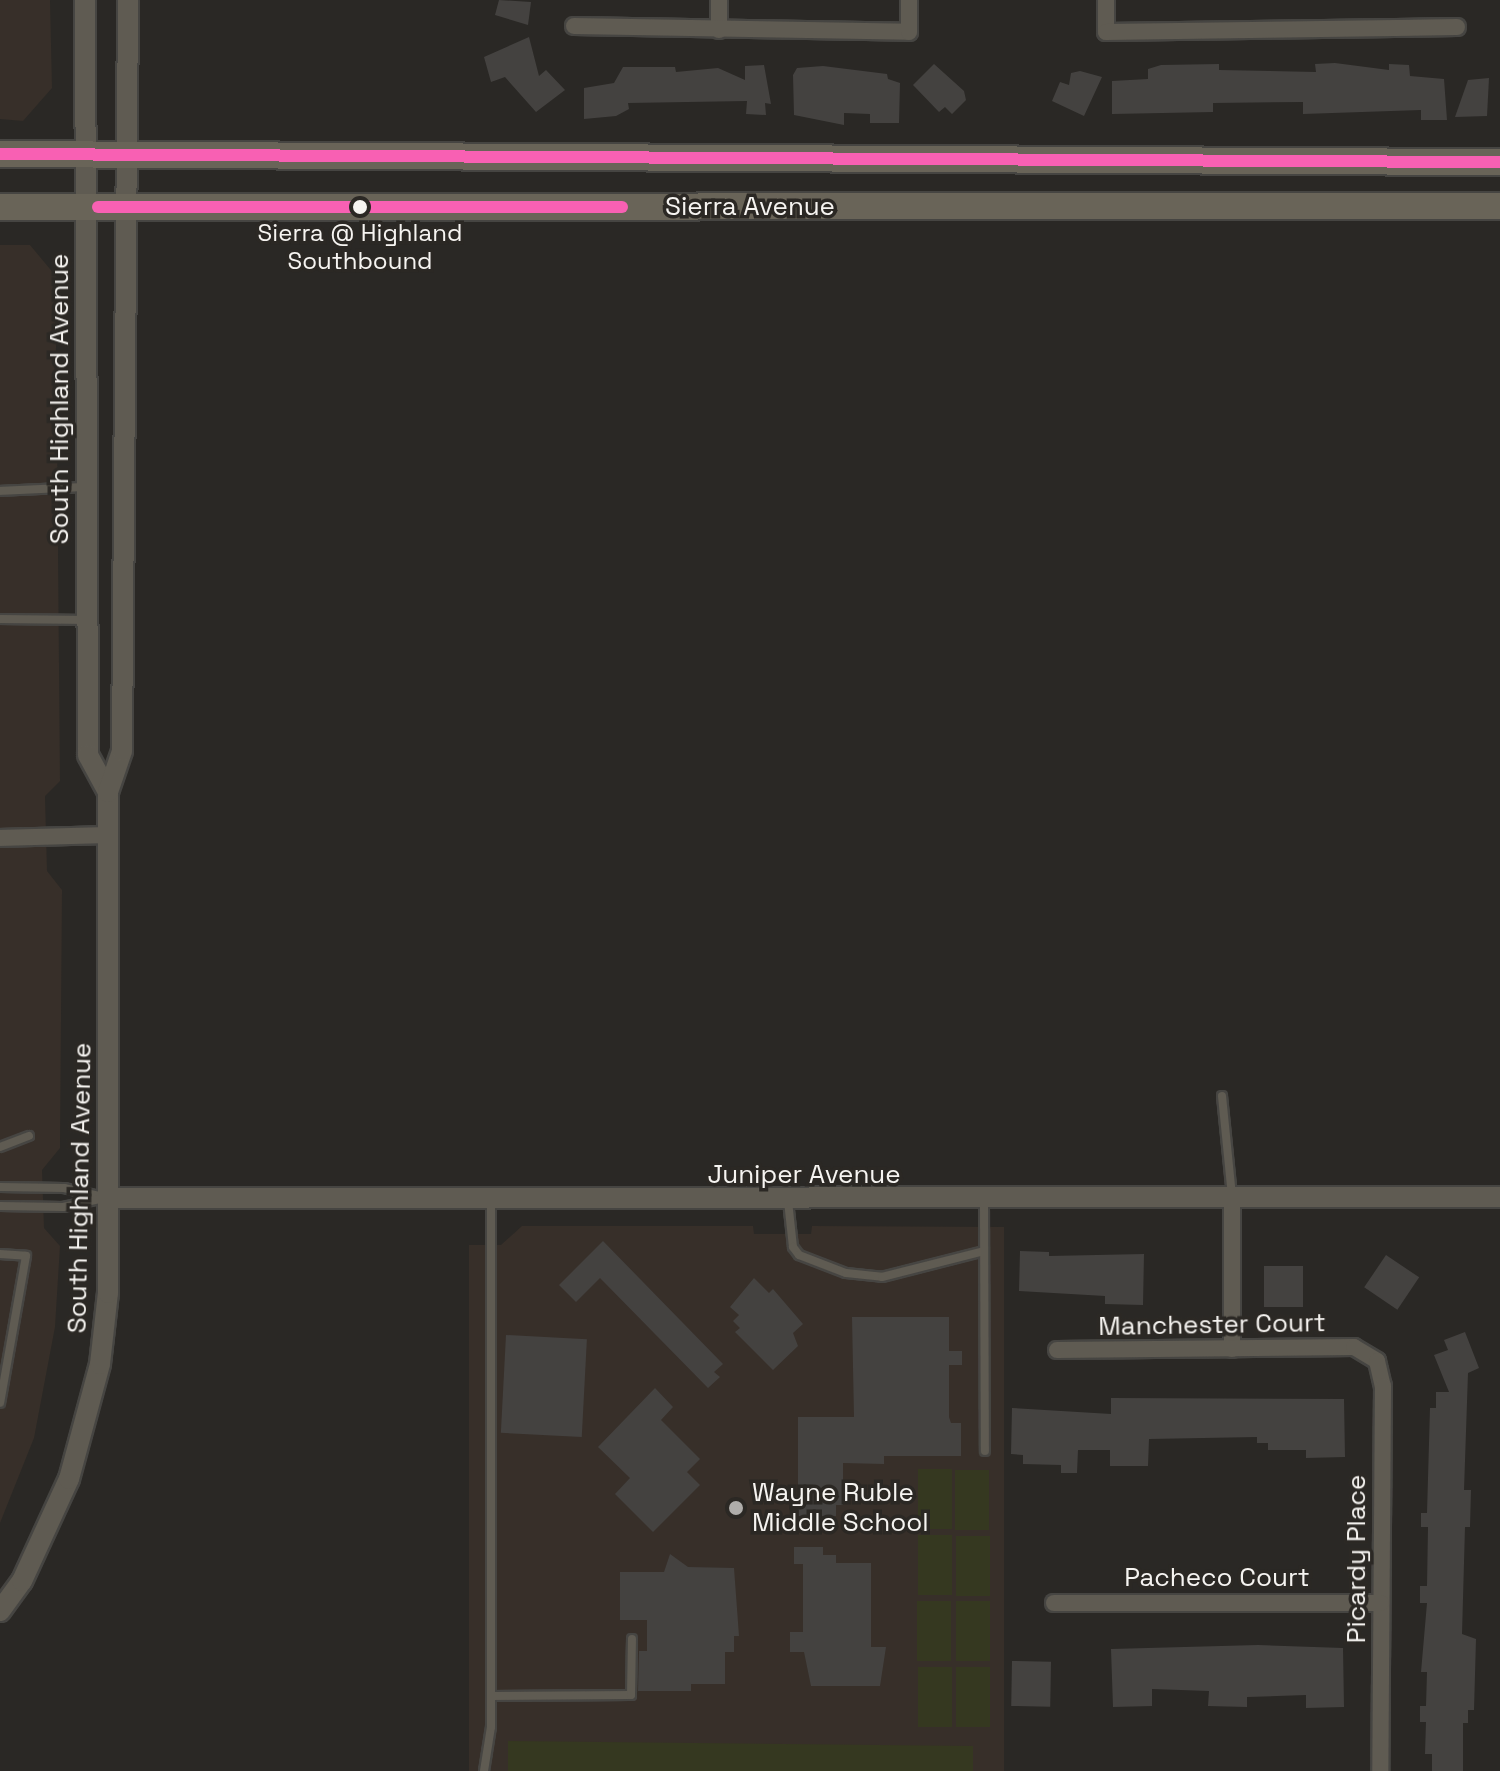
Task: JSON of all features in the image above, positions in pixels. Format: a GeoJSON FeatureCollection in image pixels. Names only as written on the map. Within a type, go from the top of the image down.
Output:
{"type":"FeatureCollection","features":[{"type":"Feature","properties":{"kind":"main road","name":"Sierra Avenue"},"geometry":{"type":"LineString","coordinates":[[0,154],[1500,162]]}},
{"type":"Feature","properties":{"kind":"main road","name":"Sierra Avenue"},"geometry":{"type":"LineString","coordinates":[[0,207],[1500,206]]}},
{"type":"Feature","properties":{"kind":"street","name":"South Highland Avenue"},"geometry":{"type":"LineString","coordinates":[[85,0],[88,755],[108,792]]}},
{"type":"Feature","properties":{"kind":"street","name":"South Highland Avenue"},"geometry":{"type":"LineString","coordinates":[[0,1611],[22,1581],[69,1479],[100,1364],[108,1293],[108,792],[122,751],[128,0]]}},
{"type":"Feature","properties":{"kind":"street"},"geometry":{"type":"LineString","coordinates":[[719,0],[719,30]]}},
{"type":"Feature","properties":{"kind":"street"},"geometry":{"type":"LineString","coordinates":[[574,26],[909,32],[909,0]]}},
{"type":"Feature","properties":{"kind":"street"},"geometry":{"type":"LineString","coordinates":[[1106,0],[1106,32],[1457,27]]}},
{"type":"Feature","properties":{"kind":"street"},"geometry":{"type":"LineString","coordinates":[[0,838],[109,835]]}},
{"type":"Feature","properties":{"kind":"street","name":"Juniper Avenue"},"geometry":{"type":"LineString","coordinates":[[108,1198],[491,1202],[1500,1197]]}},
{"type":"Feature","properties":{"kind":"street"},"geometry":{"type":"LineString","coordinates":[[1232,1198],[1232,1349]]}},
{"type":"Feature","properties":{"kind":"street","name":"Manchester Court"},"geometry":{"type":"LineString","coordinates":[[1057,1350],[1354,1347],[1368,1352]]}},
{"type":"Feature","properties":{"kind":"street","name":"Picardy Place"},"geometry":{"type":"LineString","coordinates":[[1368,1352],[1382,1373],[1380,1771]]}},
{"type":"Feature","properties":{"kind":"street","name":"Pacheco Court"},"geometry":{"type":"LineString","coordinates":[[1054,1603],[1381,1603]]}},
{"type":"Feature","properties":{"kind":"lane"},"geometry":{"type":"LineString","coordinates":[[0,491],[86,487]]}},
{"type":"Feature","properties":{"kind":"lane"},"geometry":{"type":"LineString","coordinates":[[0,619],[87,620]]}},
{"type":"Feature","properties":{"kind":"lane"},"geometry":{"type":"LineString","coordinates":[[1222,1096],[1232,1198]]}},
{"type":"Feature","properties":{"kind":"lane"},"geometry":{"type":"LineString","coordinates":[[0,1147],[29,1136]]}},
{"type":"Feature","properties":{"kind":"lane"},"geometry":{"type":"LineString","coordinates":[[0,1187],[64,1188],[108,1198]]}},
{"type":"Feature","properties":{"kind":"lane"},"geometry":{"type":"LineString","coordinates":[[0,1206],[63,1207],[108,1198]]}},
{"type":"Feature","properties":{"kind":"lane"},"geometry":{"type":"LineString","coordinates":[[788,1201],[793,1247],[799,1255],[846,1273],[882,1277],[984,1251]]}},
{"type":"Feature","properties":{"kind":"lane"},"geometry":{"type":"LineString","coordinates":[[984,1201],[985,1451]]}},
{"type":"Feature","properties":{"kind":"lane"},"geometry":{"type":"LineString","coordinates":[[484,1771],[491,1696],[491,1202]]}},
{"type":"Feature","properties":{"kind":"lane"},"geometry":{"type":"LineString","coordinates":[[0,1254],[26,1256],[0,1403]]}},
{"type":"Feature","properties":{"kind":"lane"},"geometry":{"type":"LineString","coordinates":[[491,1696],[631,1695],[632,1639]]}},
{"type":"Feature","properties":{"kind":"shaded area"},"geometry":{"type":"Polygon","coordinates":[[[0,0],[50,0],[52,88],[23,121],[0,119],[0,0]]]}},
{"type":"Feature","properties":{"kind":"shaded area"},"geometry":{"type":"Polygon","coordinates":[[[0,245],[30,245],[60,281],[52,414],[57,434],[60,781],[45,796],[47,871],[62,890],[60,1148],[42,1170],[44,1228],[60,1246],[55,1327],[34,1438],[0,1523],[0,245]]]}},
{"type":"Feature","properties":{"kind":"shaded area","name":"Wayne Ruble Middle School"},"geometry":{"type":"Polygon","coordinates":[[[522,1226],[753,1226],[754,1234],[811,1234],[812,1226],[1004,1227],[1004,1771],[469,1771],[469,1245],[501,1245],[522,1226]]]}},
{"type":"Feature","properties":{"kind":"green space"},"geometry":{"type":"Polygon","coordinates":[[[918,1469],[952,1469],[952,1529],[918,1529],[918,1469]]]}},
{"type":"Feature","properties":{"kind":"green space"},"geometry":{"type":"Polygon","coordinates":[[[955,1470],[989,1470],[989,1530],[955,1530],[955,1470]]]}},
{"type":"Feature","properties":{"kind":"green space"},"geometry":{"type":"Polygon","coordinates":[[[918,1535],[952,1535],[952,1595],[918,1595],[918,1535]]]}},
{"type":"Feature","properties":{"kind":"green space"},"geometry":{"type":"Polygon","coordinates":[[[956,1536],[990,1536],[990,1596],[956,1596],[956,1536]]]}},
{"type":"Feature","properties":{"kind":"green space"},"geometry":{"type":"Polygon","coordinates":[[[917,1601],[951,1601],[951,1661],[917,1661],[917,1601]]]}},
{"type":"Feature","properties":{"kind":"green space"},"geometry":{"type":"Polygon","coordinates":[[[956,1601],[990,1601],[990,1661],[956,1661],[956,1601]]]}},
{"type":"Feature","properties":{"kind":"green space"},"geometry":{"type":"Polygon","coordinates":[[[918,1667],[952,1667],[952,1727],[918,1727],[918,1667]]]}},
{"type":"Feature","properties":{"kind":"green space"},"geometry":{"type":"Polygon","coordinates":[[[956,1667],[990,1667],[990,1727],[956,1727],[956,1667]]]}},
{"type":"Feature","properties":{"kind":"green space"},"geometry":{"type":"Polygon","coordinates":[[[508,1741],[973,1746],[973,1771],[508,1771],[508,1741]]]}},
{"type":"Feature","properties":{"kind":"building"},"geometry":{"type":"Polygon","coordinates":[[[499,0],[531,2],[528,25],[495,15],[499,0]]]}},
{"type":"Feature","properties":{"kind":"building"},"geometry":{"type":"Polygon","coordinates":[[[529,37],[539,76],[546,70],[565,90],[536,112],[505,77],[491,82],[484,57],[529,37]]]}},
{"type":"Feature","properties":{"kind":"building"},"geometry":{"type":"Polygon","coordinates":[[[1335,63],[1389,70],[1389,64],[1409,65],[1410,76],[1444,79],[1447,120],[1421,120],[1421,110],[1303,114],[1303,102],[1213,103],[1213,112],[1112,114],[1112,81],[1148,79],[1148,69],[1161,65],[1219,64],[1219,70],[1316,72],[1315,64],[1335,63]]]}},
{"type":"Feature","properties":{"kind":"building"},"geometry":{"type":"Polygon","coordinates":[[[934,64],[964,91],[966,100],[952,114],[945,107],[939,112],[913,85],[934,64]]]}},
{"type":"Feature","properties":{"kind":"building"},"geometry":{"type":"Polygon","coordinates":[[[764,65],[771,104],[765,103],[766,115],[746,114],[747,101],[628,103],[629,109],[616,116],[584,119],[584,88],[614,83],[623,67],[675,67],[676,72],[718,68],[745,80],[745,66],[764,65]]]}},
{"type":"Feature","properties":{"kind":"building"},"geometry":{"type":"Polygon","coordinates":[[[823,66],[887,74],[888,79],[900,83],[899,123],[870,123],[870,114],[844,113],[844,125],[794,115],[793,75],[797,68],[823,66]]]}},
{"type":"Feature","properties":{"kind":"building"},"geometry":{"type":"Polygon","coordinates":[[[1080,71],[1102,77],[1084,116],[1052,101],[1060,82],[1069,85],[1071,73],[1080,71]]]}},
{"type":"Feature","properties":{"kind":"building"},"geometry":{"type":"Polygon","coordinates":[[[1489,78],[1487,116],[1455,117],[1468,80],[1489,78]]]}},
{"type":"Feature","properties":{"kind":"building"},"geometry":{"type":"Polygon","coordinates":[[[603,1241],[723,1364],[714,1372],[720,1377],[708,1388],[600,1278],[576,1302],[559,1285],[603,1241]]]}},
{"type":"Feature","properties":{"kind":"building"},"geometry":{"type":"Polygon","coordinates":[[[1020,1251],[1049,1252],[1049,1256],[1144,1254],[1143,1305],[1105,1304],[1105,1296],[1019,1291],[1020,1251]]]}},
{"type":"Feature","properties":{"kind":"building"},"geometry":{"type":"Polygon","coordinates":[[[1386,1255],[1419,1277],[1397,1310],[1364,1287],[1386,1255]]]}},
{"type":"Feature","properties":{"kind":"building"},"geometry":{"type":"Polygon","coordinates":[[[1264,1266],[1303,1266],[1303,1307],[1264,1307],[1264,1266]]]}},
{"type":"Feature","properties":{"kind":"building"},"geometry":{"type":"Polygon","coordinates":[[[754,1278],[769,1293],[773,1289],[803,1324],[793,1333],[798,1346],[773,1370],[735,1332],[740,1328],[733,1321],[739,1315],[730,1307],[754,1278]]]}},
{"type":"Feature","properties":{"kind":"building"},"geometry":{"type":"Polygon","coordinates":[[[852,1317],[949,1317],[949,1351],[962,1351],[962,1365],[949,1365],[949,1417],[951,1423],[961,1423],[961,1456],[884,1456],[884,1464],[843,1463],[843,1505],[836,1505],[836,1516],[798,1516],[798,1417],[854,1417],[852,1317]]]}},
{"type":"Feature","properties":{"kind":"building"},"geometry":{"type":"Polygon","coordinates":[[[1465,1332],[1479,1368],[1468,1373],[1464,1490],[1471,1490],[1470,1527],[1465,1527],[1462,1634],[1476,1639],[1474,1710],[1468,1710],[1468,1723],[1463,1723],[1463,1771],[1432,1771],[1432,1754],[1425,1754],[1426,1722],[1420,1722],[1420,1706],[1426,1706],[1427,1672],[1421,1672],[1427,1603],[1420,1603],[1420,1586],[1427,1586],[1428,1527],[1421,1527],[1421,1513],[1427,1513],[1430,1408],[1436,1408],[1436,1392],[1449,1392],[1434,1355],[1448,1350],[1444,1340],[1465,1332]]]}},
{"type":"Feature","properties":{"kind":"building"},"geometry":{"type":"Polygon","coordinates":[[[506,1335],[587,1339],[582,1437],[501,1433],[506,1335]]]}},
{"type":"Feature","properties":{"kind":"building"},"geometry":{"type":"Polygon","coordinates":[[[655,1388],[673,1407],[661,1420],[700,1459],[687,1472],[700,1485],[653,1532],[615,1494],[630,1478],[598,1447],[655,1388]]]}},
{"type":"Feature","properties":{"kind":"building"},"geometry":{"type":"Polygon","coordinates":[[[1111,1398],[1344,1399],[1345,1457],[1306,1458],[1306,1450],[1268,1450],[1268,1443],[1257,1443],[1257,1437],[1149,1439],[1148,1466],[1110,1466],[1110,1450],[1078,1450],[1077,1473],[1061,1473],[1061,1465],[1023,1464],[1023,1455],[1011,1454],[1012,1408],[1111,1414],[1111,1398]]]}},
{"type":"Feature","properties":{"kind":"building"},"geometry":{"type":"Polygon","coordinates":[[[794,1547],[823,1547],[823,1555],[836,1555],[836,1563],[871,1563],[871,1647],[886,1647],[880,1686],[811,1686],[804,1652],[790,1652],[790,1632],[803,1632],[803,1564],[794,1564],[794,1547]]]}},
{"type":"Feature","properties":{"kind":"building"},"geometry":{"type":"Polygon","coordinates":[[[670,1554],[688,1567],[734,1568],[739,1636],[734,1636],[734,1652],[725,1652],[725,1684],[691,1684],[691,1691],[638,1691],[639,1651],[647,1651],[647,1620],[620,1620],[620,1572],[664,1572],[670,1554]]]}},
{"type":"Feature","properties":{"kind":"building"},"geometry":{"type":"Polygon","coordinates":[[[1258,1645],[1343,1648],[1344,1707],[1306,1708],[1306,1695],[1247,1697],[1247,1707],[1208,1706],[1209,1691],[1152,1689],[1152,1706],[1113,1707],[1111,1649],[1258,1645]]]}},
{"type":"Feature","properties":{"kind":"building"},"geometry":{"type":"Polygon","coordinates":[[[1012,1661],[1051,1662],[1050,1707],[1011,1706],[1012,1661]]]}},
{"type":"Feature","properties":{"kind":"transit line"},"geometry":{"type":"LineString","coordinates":[[0,154],[1500,162]]}},
{"type":"Feature","properties":{"kind":"transit line"},"geometry":{"type":"LineString","coordinates":[[98,207],[622,207]]}},
{"type":"Feature","properties":{"kind":"place","name":"Sierra @ Highland Southbound"},"geometry":{"type":"Point","coordinates":[360,207]}},
{"type":"Feature","properties":{"kind":"place","name":"Wayne Ruble Middle School"},"geometry":{"type":"Point","coordinates":[736,1508]}}]}
